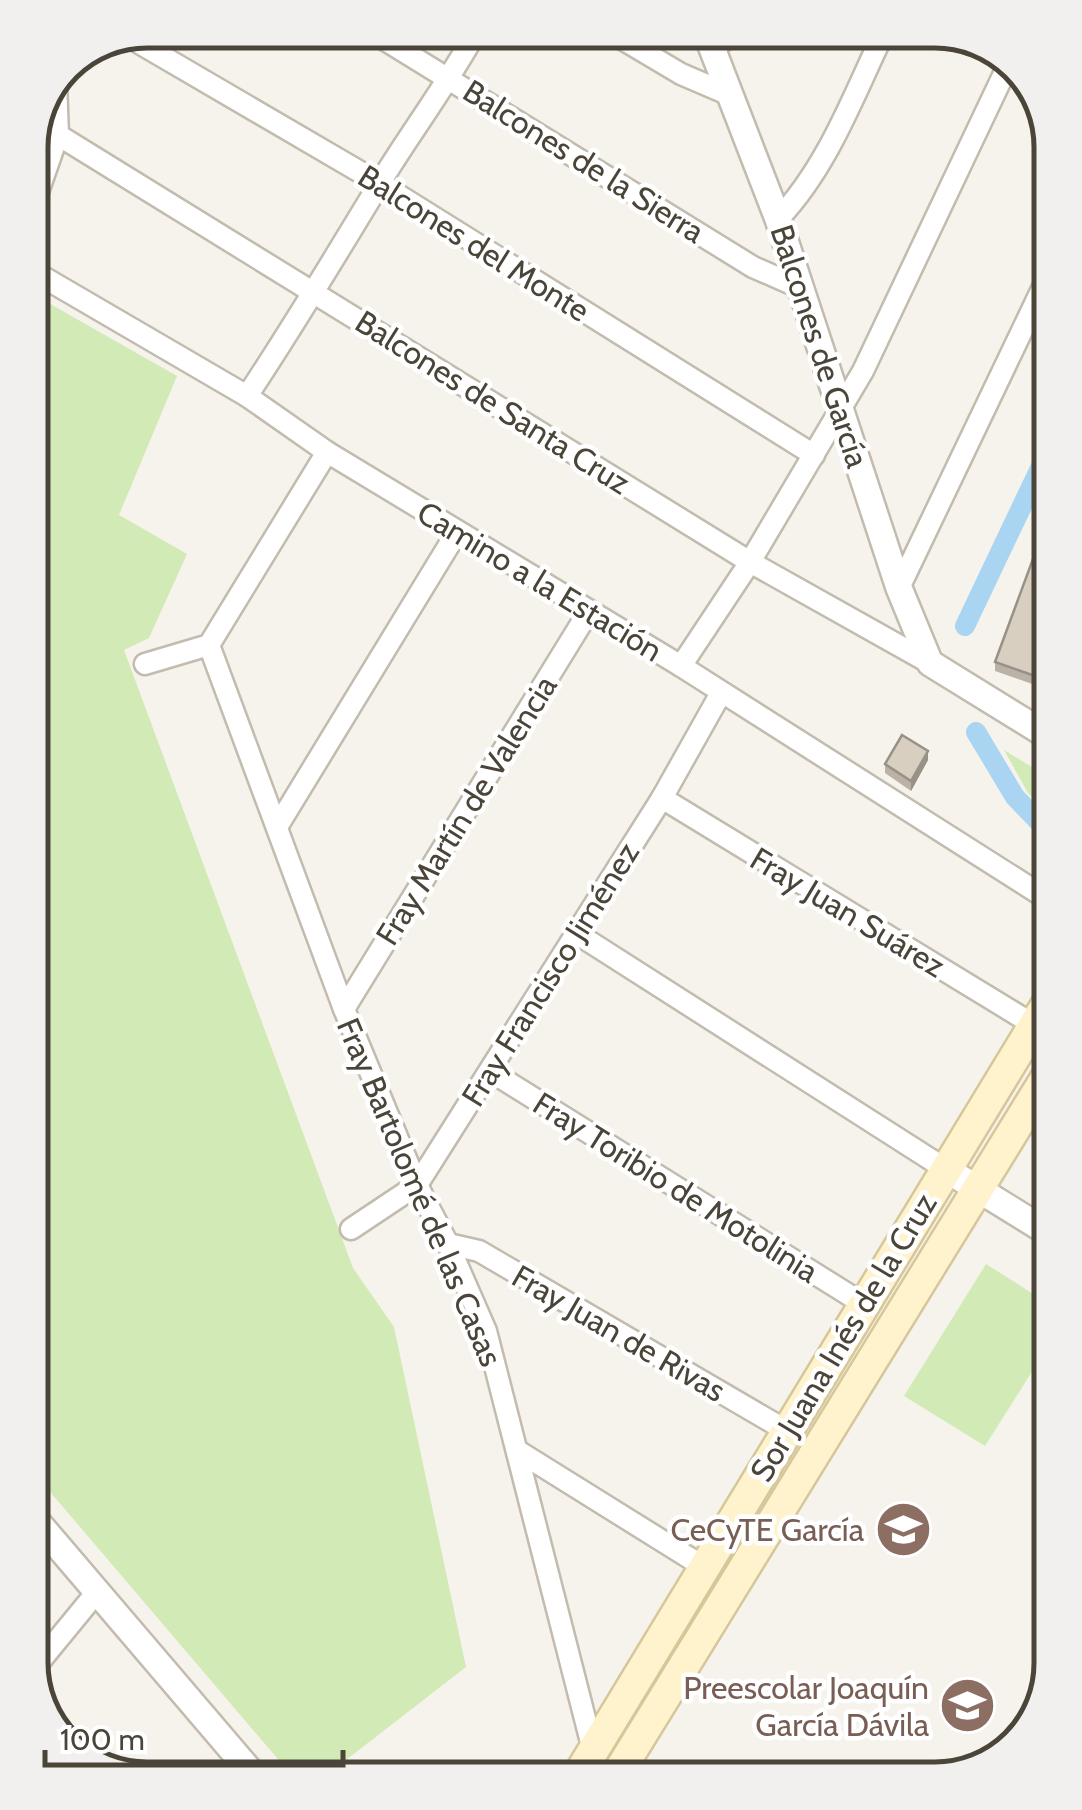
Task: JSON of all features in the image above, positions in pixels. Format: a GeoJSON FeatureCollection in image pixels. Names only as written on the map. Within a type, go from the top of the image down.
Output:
{"type":"FeatureCollection","features":[{"type":"Feature","properties":{"kind":"main road","name":"Sor Juana Inés de la Cruz"},"geometry":{"type":"LineString","coordinates":[[586,1762],[1034,1025]]}},
{"type":"Feature","properties":{"kind":"main road","name":"Sor Juana Inés de la Cruz"},"geometry":{"type":"LineString","coordinates":[[625,1762],[1034,1099]]}},
{"type":"Feature","properties":{"kind":"street","name":"Balcones del Monte"},"geometry":{"type":"LineString","coordinates":[[148,48],[379,183],[814,455]]}},
{"type":"Feature","properties":{"kind":"street","name":"Balcones de la Sierra"},"geometry":{"type":"LineString","coordinates":[[400,48],[753,267],[801,288]]}},
{"type":"Feature","properties":{"kind":"street"},"geometry":{"type":"LineString","coordinates":[[248,396],[467,48]]}},
{"type":"Feature","properties":{"kind":"street"},"geometry":{"type":"LineString","coordinates":[[637,48],[680,74],[730,95]]}},
{"type":"Feature","properties":{"kind":"street","name":"Balcones de García"},"geometry":{"type":"LineString","coordinates":[[711,48],[778,219],[899,588],[930,664]]}},
{"type":"Feature","properties":{"kind":"street"},"geometry":{"type":"LineString","coordinates":[[778,219],[815,174],[876,48]]}},
{"type":"Feature","properties":{"kind":"street"},"geometry":{"type":"LineString","coordinates":[[681,666],[750,562],[863,371],[1004,75]]}},
{"type":"Feature","properties":{"kind":"street"},"geometry":{"type":"LineString","coordinates":[[48,164],[58,135],[57,106]]}},
{"type":"Feature","properties":{"kind":"street","name":"Balcones de Santa Cruz"},"geometry":{"type":"LineString","coordinates":[[58,135],[750,562],[930,664]]}},
{"type":"Feature","properties":{"kind":"street","name":"Camino a la Estación"},"geometry":{"type":"LineString","coordinates":[[48,280],[248,396],[327,452],[681,666],[1034,890]]}},
{"type":"Feature","properties":{"kind":"street"},"geometry":{"type":"LineString","coordinates":[[899,588],[1034,305]]}},
{"type":"Feature","properties":{"kind":"street"},"geometry":{"type":"LineString","coordinates":[[145,664],[209,644],[327,452]]}},
{"type":"Feature","properties":{"kind":"street"},"geometry":{"type":"LineString","coordinates":[[277,827],[458,532]]}},
{"type":"Feature","properties":{"kind":"street","name":"Fray Martín de Valencia"},"geometry":{"type":"LineString","coordinates":[[344,1009],[589,611]]}},
{"type":"Feature","properties":{"kind":"street","name":"Fray Bartolomé de las Casas"},"geometry":{"type":"LineString","coordinates":[[209,644],[344,1009],[417,1185],[486,1331],[518,1451],[586,1762]]}},
{"type":"Feature","properties":{"kind":"street"},"geometry":{"type":"LineString","coordinates":[[930,664],[1034,727]]}},
{"type":"Feature","properties":{"kind":"street","name":"Fray Francisco Jiménez"},"geometry":{"type":"LineString","coordinates":[[351,1230],[417,1185],[662,798],[721,693]]}},
{"type":"Feature","properties":{"kind":"street","name":"Fray Juan Suárez"},"geometry":{"type":"LineString","coordinates":[[662,798],[1034,1012]]}},
{"type":"Feature","properties":{"kind":"street"},"geometry":{"type":"LineString","coordinates":[[576,933],[1034,1224]]}},
{"type":"Feature","properties":{"kind":"street","name":"Fray Toribio de Motolinia"},"geometry":{"type":"LineString","coordinates":[[490,1071],[862,1304]]}},
{"type":"Feature","properties":{"kind":"street","name":"Fray Juan de Rivas"},"geometry":{"type":"LineString","coordinates":[[448,1244],[479,1251],[787,1431]]}},
{"type":"Feature","properties":{"kind":"street"},"geometry":{"type":"LineString","coordinates":[[518,1451],[704,1567]]}},
{"type":"Feature","properties":{"kind":"street"},"geometry":{"type":"LineString","coordinates":[[48,1534],[242,1762]]}},
{"type":"Feature","properties":{"kind":"street"},"geometry":{"type":"LineString","coordinates":[[48,1651],[96,1593]]}},
{"type":"Feature","properties":{"kind":"green space"},"geometry":{"type":"Polygon","coordinates":[[[48,303],[177,376],[119,515],[187,554],[149,638],[124,650],[353,1268],[394,1327],[466,1667],[343,1762],[280,1762],[48,1489],[48,303]]]}},
{"type":"Feature","properties":{"kind":"green space"},"geometry":{"type":"Polygon","coordinates":[[[1004,750],[1034,768],[1034,799],[1004,750]]]}},
{"type":"Feature","properties":{"kind":"green space"},"geometry":{"type":"Polygon","coordinates":[[[986,1264],[1034,1294],[1034,1368],[985,1446],[904,1396],[986,1264]]]}},
{"type":"Feature","properties":{"kind":"building"},"geometry":{"type":"Polygon","coordinates":[[[1034,556],[1034,676],[995,662],[1034,556]]]}},
{"type":"Feature","properties":{"kind":"building"},"geometry":{"type":"Polygon","coordinates":[[[902,735],[928,751],[911,781],[885,764],[902,735]]]}},
{"type":"Feature","properties":{"kind":"waterway"},"geometry":{"type":"LineString","coordinates":[[965,626],[1034,481]]}},
{"type":"Feature","properties":{"kind":"waterway"},"geometry":{"type":"LineString","coordinates":[[976,732],[1015,797],[1034,817]]}},
{"type":"Feature","properties":{"kind":"place","name":"CeCyTE García"},"geometry":{"type":"Point","coordinates":[903,1529]}},
{"type":"Feature","properties":{"kind":"place","name":"Preescolar Joaquín García Dávila"},"geometry":{"type":"Point","coordinates":[968,1705]}}]}
